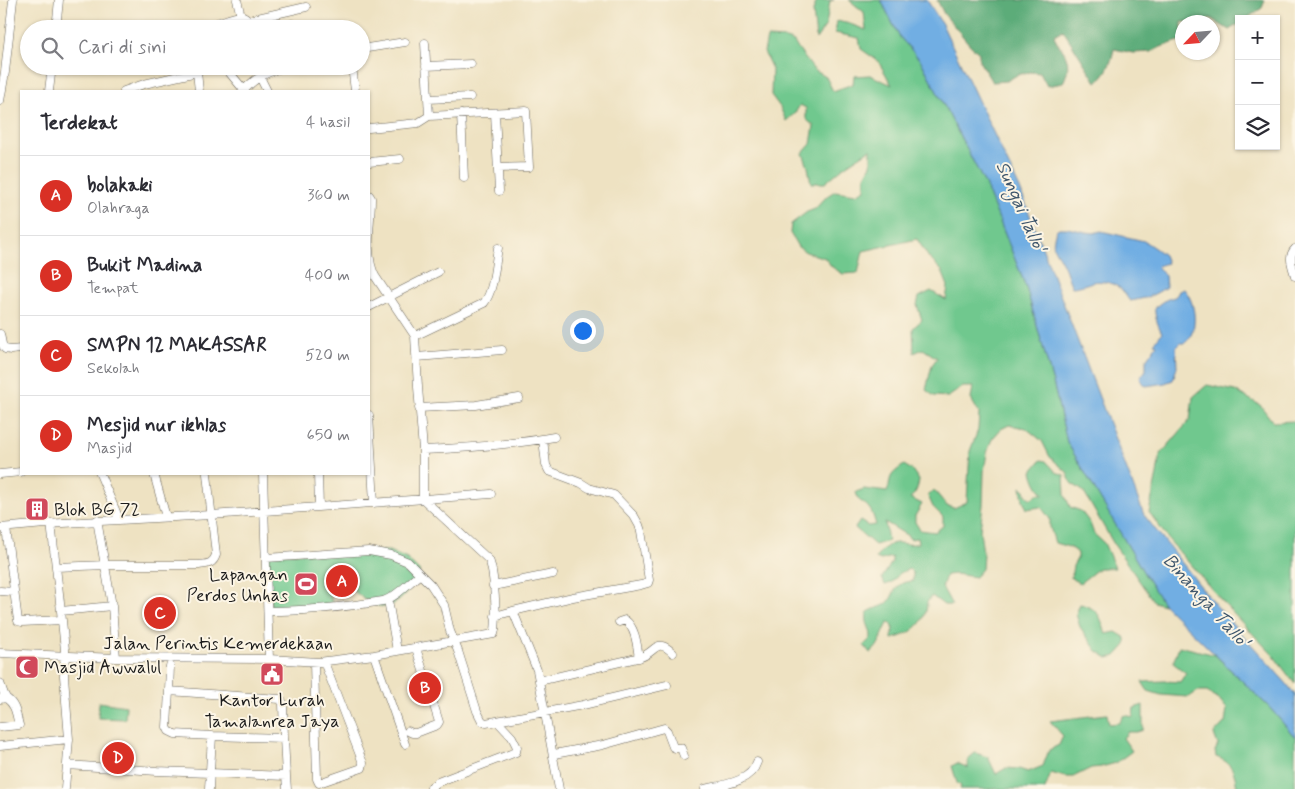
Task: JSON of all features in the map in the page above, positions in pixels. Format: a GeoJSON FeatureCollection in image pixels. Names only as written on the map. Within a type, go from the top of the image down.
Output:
{"type":"FeatureCollection","features":[{"type":"Feature","properties":{"kind":"street"},"geometry":{"type":"LineString","coordinates":[[0,101],[2,72],[13,0]]}},
{"type":"Feature","properties":{"kind":"street"},"geometry":{"type":"LineString","coordinates":[[58,20],[61,0]]}},
{"type":"Feature","properties":{"kind":"street"},"geometry":{"type":"LineString","coordinates":[[237,0],[241,16]]}},
{"type":"Feature","properties":{"kind":"street"},"geometry":{"type":"LineString","coordinates":[[225,20],[241,16],[249,20],[306,7]]}},
{"type":"Feature","properties":{"kind":"street"},"geometry":{"type":"LineString","coordinates":[[370,48],[405,42]]}},
{"type":"Feature","properties":{"kind":"street"},"geometry":{"type":"LineString","coordinates":[[425,43],[429,116]]}},
{"type":"Feature","properties":{"kind":"street"},"geometry":{"type":"LineString","coordinates":[[426,66],[471,64]]}},
{"type":"Feature","properties":{"kind":"street"},"geometry":{"type":"LineString","coordinates":[[49,90],[51,75]]}},
{"type":"Feature","properties":{"kind":"street"},"geometry":{"type":"LineString","coordinates":[[131,90],[145,88],[187,75]]}},
{"type":"Feature","properties":{"kind":"street"},"geometry":{"type":"LineString","coordinates":[[197,75],[199,90]]}},
{"type":"Feature","properties":{"kind":"street"},"geometry":{"type":"LineString","coordinates":[[231,75],[243,90]]}},
{"type":"Feature","properties":{"kind":"street"},"geometry":{"type":"LineString","coordinates":[[245,90],[262,75]]}},
{"type":"Feature","properties":{"kind":"street"},"geometry":{"type":"LineString","coordinates":[[353,75],[355,90]]}},
{"type":"Feature","properties":{"kind":"street"},"geometry":{"type":"LineString","coordinates":[[260,77],[266,90]]}},
{"type":"Feature","properties":{"kind":"street"},"geometry":{"type":"LineString","coordinates":[[428,100],[470,97]]}},
{"type":"Feature","properties":{"kind":"street"},"geometry":{"type":"LineString","coordinates":[[370,128],[418,123],[429,116],[526,111],[530,167],[498,168]]}},
{"type":"Feature","properties":{"kind":"street"},"geometry":{"type":"LineString","coordinates":[[495,113],[499,191]]}},
{"type":"Feature","properties":{"kind":"street"},"geometry":{"type":"LineString","coordinates":[[461,114],[464,178]]}},
{"type":"Feature","properties":{"kind":"street"},"geometry":{"type":"LineString","coordinates":[[370,162],[400,159]]}},
{"type":"Feature","properties":{"kind":"street"},"geometry":{"type":"LineString","coordinates":[[370,196],[372,198],[370,233]]}},
{"type":"Feature","properties":{"kind":"street"},"geometry":{"type":"LineString","coordinates":[[415,336],[484,303],[492,283],[498,248]]}},
{"type":"Feature","properties":{"kind":"street"},"geometry":{"type":"LineString","coordinates":[[1295,249],[1290,258],[1295,276]]}},
{"type":"Feature","properties":{"kind":"street"},"geometry":{"type":"LineString","coordinates":[[370,260],[371,268],[415,336],[423,450],[424,499],[489,560],[492,568],[496,616],[573,597],[641,585],[648,583],[649,580],[641,531],[634,516],[614,495],[590,488],[548,471],[543,439]]}},
{"type":"Feature","properties":{"kind":"street"},"geometry":{"type":"LineString","coordinates":[[370,306],[438,272]]}},
{"type":"Feature","properties":{"kind":"street"},"geometry":{"type":"LineString","coordinates":[[0,334],[3,347],[7,350],[20,349]]}},
{"type":"Feature","properties":{"kind":"street"},"geometry":{"type":"LineString","coordinates":[[417,357],[502,350]]}},
{"type":"Feature","properties":{"kind":"street"},"geometry":{"type":"LineString","coordinates":[[419,408],[476,405],[519,398]]}},
{"type":"Feature","properties":{"kind":"street"},"geometry":{"type":"LineString","coordinates":[[370,433],[374,503]]}},
{"type":"Feature","properties":{"kind":"street"},"geometry":{"type":"LineString","coordinates":[[423,450],[485,447],[554,437]]}},
{"type":"Feature","properties":{"kind":"street"},"geometry":{"type":"LineString","coordinates":[[0,474],[20,472]]}},
{"type":"Feature","properties":{"kind":"street"},"geometry":{"type":"LineString","coordinates":[[100,475],[119,519]]}},
{"type":"Feature","properties":{"kind":"street"},"geometry":{"type":"LineString","coordinates":[[154,475],[166,517]]}},
{"type":"Feature","properties":{"kind":"street"},"geometry":{"type":"LineString","coordinates":[[56,567],[209,564],[213,562],[216,555],[207,475]]}},
{"type":"Feature","properties":{"kind":"street"},"geometry":{"type":"LineString","coordinates":[[263,475],[269,659]]}},
{"type":"Feature","properties":{"kind":"street"},"geometry":{"type":"LineString","coordinates":[[318,475],[319,507]]}},
{"type":"Feature","properties":{"kind":"street"},"geometry":{"type":"LineString","coordinates":[[62,620],[20,622],[18,619],[3,528],[51,523],[211,515],[491,494]]}},
{"type":"Feature","properties":{"kind":"street"},"geometry":{"type":"LineString","coordinates":[[97,520],[112,606],[116,658]]}},
{"type":"Feature","properties":{"kind":"street"},"geometry":{"type":"LineString","coordinates":[[51,523],[62,611],[65,656],[64,676],[69,739],[65,789]]}},
{"type":"Feature","properties":{"kind":"street"},"geometry":{"type":"LineString","coordinates":[[266,558],[369,551],[391,555],[408,562],[431,585],[443,602],[450,631],[455,641],[479,718],[486,723],[546,712],[667,685]]}},
{"type":"Feature","properties":{"kind":"street"},"geometry":{"type":"LineString","coordinates":[[494,586],[553,574]]}},
{"type":"Feature","properties":{"kind":"street"},"geometry":{"type":"LineString","coordinates":[[268,612],[343,608],[388,600],[419,575]]}},
{"type":"Feature","properties":{"kind":"street"},"geometry":{"type":"LineString","coordinates":[[0,591],[14,592]]}},
{"type":"Feature","properties":{"kind":"street"},"geometry":{"type":"LineString","coordinates":[[388,600],[397,651]]}},
{"type":"Feature","properties":{"kind":"street"},"geometry":{"type":"LineString","coordinates":[[62,611],[112,606]]}},
{"type":"Feature","properties":{"kind":"street"},"geometry":{"type":"LineString","coordinates":[[513,612],[540,680],[559,789]]}},
{"type":"Feature","properties":{"kind":"street","name":"Jalan Perintis Kemerdekaan"},"geometry":{"type":"LineString","coordinates":[[0,655],[269,659],[324,662],[374,656],[494,634],[496,630],[496,616]]}},
{"type":"Feature","properties":{"kind":"street"},"geometry":{"type":"LineString","coordinates":[[618,622],[625,620],[630,624],[636,638],[639,658]]}},
{"type":"Feature","properties":{"kind":"street"},"geometry":{"type":"LineString","coordinates":[[540,680],[639,658],[658,646],[668,648],[673,653]]}},
{"type":"Feature","properties":{"kind":"street"},"geometry":{"type":"LineString","coordinates":[[408,731],[416,733],[437,725],[439,722],[416,648]]}},
{"type":"Feature","properties":{"kind":"street"},"geometry":{"type":"LineString","coordinates":[[374,656],[405,744]]}},
{"type":"Feature","properties":{"kind":"street"},"geometry":{"type":"LineString","coordinates":[[314,662],[316,779],[319,783],[362,768],[363,763],[324,662]]}},
{"type":"Feature","properties":{"kind":"street"},"geometry":{"type":"LineString","coordinates":[[170,666],[167,727],[169,731],[175,734],[284,738]]}},
{"type":"Feature","properties":{"kind":"street"},"geometry":{"type":"LineString","coordinates":[[0,683],[4,694],[3,698],[13,704],[19,725],[0,727]]}},
{"type":"Feature","properties":{"kind":"street"},"geometry":{"type":"LineString","coordinates":[[169,691],[280,699],[283,703],[287,789]]}},
{"type":"Feature","properties":{"kind":"street"},"geometry":{"type":"LineString","coordinates":[[431,789],[438,782],[517,750],[508,732],[498,722]]}},
{"type":"Feature","properties":{"kind":"street"},"geometry":{"type":"LineString","coordinates":[[554,754],[603,745],[662,729],[666,730],[673,747],[681,748],[684,756]]}},
{"type":"Feature","properties":{"kind":"street"},"geometry":{"type":"LineString","coordinates":[[209,789],[212,736]]}},
{"type":"Feature","properties":{"kind":"street"},"geometry":{"type":"LineString","coordinates":[[0,746],[69,739]]}},
{"type":"Feature","properties":{"kind":"street"},"geometry":{"type":"LineString","coordinates":[[705,789],[738,781],[751,772],[757,762]]}},
{"type":"Feature","properties":{"kind":"street"},"geometry":{"type":"LineString","coordinates":[[67,765],[286,776]]}},
{"type":"Feature","properties":{"kind":"green space"},"geometry":{"type":"Polygon","coordinates":[[[817,0],[834,0],[830,1],[826,25],[816,39],[813,11],[817,0]]]}},
{"type":"Feature","properties":{"kind":"green space"},"geometry":{"type":"Polygon","coordinates":[[[849,0],[881,0],[899,36],[921,61],[985,184],[1026,287],[1054,386],[1067,442],[1164,605],[1154,602],[1115,546],[1083,491],[1071,483],[1067,472],[1050,457],[1042,441],[1026,428],[1009,425],[1001,429],[992,439],[987,453],[980,531],[983,553],[982,569],[975,577],[955,574],[946,575],[942,587],[952,605],[944,605],[932,596],[927,602],[921,622],[912,631],[892,639],[893,626],[889,622],[874,650],[870,653],[864,645],[871,638],[867,613],[886,604],[901,584],[913,581],[913,573],[909,569],[900,573],[891,583],[885,585],[882,578],[892,562],[892,557],[881,560],[876,558],[882,550],[891,544],[918,543],[917,538],[910,539],[885,522],[888,541],[875,545],[855,528],[860,521],[868,526],[876,525],[870,509],[859,499],[856,492],[864,489],[887,492],[892,475],[904,465],[912,470],[919,480],[914,494],[910,498],[922,504],[915,516],[915,522],[920,530],[935,532],[943,526],[943,517],[933,507],[928,496],[934,490],[947,506],[954,508],[967,502],[970,451],[978,430],[979,413],[971,399],[973,387],[963,387],[948,397],[934,396],[926,390],[932,365],[937,358],[923,349],[914,353],[913,328],[922,320],[917,305],[919,297],[931,291],[946,300],[948,286],[942,271],[929,258],[917,239],[863,251],[858,273],[843,274],[832,267],[825,258],[806,252],[798,247],[790,233],[791,224],[807,212],[815,209],[827,196],[835,191],[856,194],[865,189],[865,176],[871,165],[871,149],[845,166],[825,183],[811,183],[803,153],[811,144],[814,126],[806,119],[806,108],[800,105],[795,113],[786,121],[780,107],[771,95],[772,69],[764,52],[767,38],[786,39],[794,42],[814,70],[826,77],[833,91],[853,84],[854,76],[870,75],[892,85],[878,61],[861,49],[859,38],[835,33],[837,21],[866,30],[864,12],[849,0]]]}},
{"type":"Feature","properties":{"kind":"green space"},"geometry":{"type":"Polygon","coordinates":[[[937,0],[1265,0],[1262,8],[1252,15],[1235,15],[1235,26],[1229,30],[1220,24],[1220,15],[1175,15],[1175,42],[1151,52],[1133,53],[1114,49],[1108,67],[1096,82],[1063,30],[1054,35],[1067,60],[1068,68],[1066,75],[1063,83],[1047,86],[1040,73],[1030,72],[1017,75],[1007,81],[992,82],[979,61],[979,53],[944,14],[937,0]]]}},
{"type":"Feature","properties":{"kind":"green space"},"geometry":{"type":"Polygon","coordinates":[[[1207,385],[1235,391],[1260,405],[1273,422],[1295,421],[1295,684],[1273,655],[1228,608],[1169,540],[1149,512],[1160,455],[1190,420],[1193,397],[1207,385]]]}},
{"type":"Feature","properties":{"kind":"green space"},"geometry":{"type":"Polygon","coordinates":[[[1041,460],[1046,461],[1056,472],[1064,475],[1065,495],[1070,507],[1081,511],[1090,523],[1094,534],[1104,543],[1115,568],[1099,568],[1080,583],[1071,578],[1078,553],[1069,547],[1055,543],[1050,527],[1050,519],[1041,507],[1027,509],[1023,500],[1021,487],[1031,499],[1037,494],[1044,494],[1039,489],[1032,471],[1041,460]]]}},
{"type":"Feature","properties":{"kind":"green space"},"geometry":{"type":"Polygon","coordinates":[[[389,551],[407,559],[420,572],[406,594],[393,604],[386,607],[379,606],[361,597],[354,590],[330,593],[332,602],[324,608],[271,612],[268,553],[389,551]]]}},
{"type":"Feature","properties":{"kind":"green space"},"geometry":{"type":"Polygon","coordinates":[[[1080,604],[1092,608],[1098,614],[1106,634],[1116,632],[1126,638],[1126,645],[1116,656],[1108,658],[1097,651],[1080,627],[1076,614],[1080,604]]]}},
{"type":"Feature","properties":{"kind":"green space"},"geometry":{"type":"Polygon","coordinates":[[[1179,646],[1215,655],[1270,708],[1295,737],[1295,789],[1237,789],[1232,769],[1226,762],[1216,757],[1215,751],[1218,745],[1214,734],[1225,722],[1227,709],[1219,699],[1207,691],[1198,691],[1189,697],[1161,695],[1148,691],[1142,682],[1180,682],[1186,673],[1173,663],[1179,646]]]}},
{"type":"Feature","properties":{"kind":"green space"},"geometry":{"type":"Polygon","coordinates":[[[99,702],[126,706],[125,719],[98,718],[99,702]]]}},
{"type":"Feature","properties":{"kind":"green space"},"geometry":{"type":"Polygon","coordinates":[[[1143,705],[1143,730],[1128,732],[1123,738],[1132,751],[1116,763],[1091,768],[1073,777],[1051,773],[1045,789],[960,789],[961,786],[957,783],[952,766],[957,763],[968,768],[968,759],[975,753],[988,757],[996,774],[1006,768],[1028,772],[1043,766],[1049,750],[1059,745],[1063,736],[1050,721],[1107,714],[1109,724],[1119,723],[1124,715],[1133,717],[1134,708],[1143,705]]]}},
{"type":"Feature","properties":{"kind":"water"},"geometry":{"type":"Polygon","coordinates":[[[881,0],[927,0],[942,24],[1020,189],[1144,515],[1213,602],[1295,695],[1295,737],[1270,708],[1164,605],[1067,442],[1054,386],[1026,287],[985,184],[921,61],[899,36],[881,0]]]}},
{"type":"Feature","properties":{"kind":"water"},"geometry":{"type":"Polygon","coordinates":[[[1059,228],[1094,233],[1101,231],[1144,241],[1164,255],[1167,263],[1157,266],[1165,276],[1166,287],[1149,296],[1130,301],[1120,288],[1109,283],[1096,281],[1072,287],[1053,245],[1056,230],[1059,228]]]}},
{"type":"Feature","properties":{"kind":"water"},"geometry":{"type":"Polygon","coordinates":[[[1184,289],[1191,301],[1194,324],[1189,338],[1185,343],[1181,343],[1176,348],[1177,367],[1173,380],[1146,386],[1140,378],[1146,370],[1146,360],[1157,344],[1154,343],[1162,333],[1156,317],[1155,307],[1175,297],[1179,291],[1184,289]]]}},
{"type":"Feature","properties":{"kind":"place","name":"Blok BG 72"},"geometry":{"type":"Point","coordinates":[37,509]}},
{"type":"Feature","properties":{"kind":"place","name":"bolakaki"},"geometry":{"type":"Point","coordinates":[342,581]}},
{"type":"Feature","properties":{"kind":"place","name":"Lapangan Perdos Unhas"},"geometry":{"type":"Point","coordinates":[306,584]}},
{"type":"Feature","properties":{"kind":"place","name":"SMPN 12 MAKASSAR"},"geometry":{"type":"Point","coordinates":[160,613]}},
{"type":"Feature","properties":{"kind":"place","name":"Masjid Awwalul"},"geometry":{"type":"Point","coordinates":[27,667]}},
{"type":"Feature","properties":{"kind":"place","name":"Kantor Lurah Tamalanrea Jaya"},"geometry":{"type":"Point","coordinates":[272,674]}},
{"type":"Feature","properties":{"kind":"place","name":"Bukit Madina"},"geometry":{"type":"Point","coordinates":[425,688]}},
{"type":"Feature","properties":{"kind":"place","name":"Mesjid nur ikhlas"},"geometry":{"type":"Point","coordinates":[118,758]}},
{"type":"Feature","properties":{"kind":"water label","name":"Sungai Tallo'"},"geometry":{"type":"Point","coordinates":[1022,206]}},
{"type":"Feature","properties":{"kind":"water label","name":"Binanga Tallo'"},"geometry":{"type":"Point","coordinates":[1207,600]}}]}
